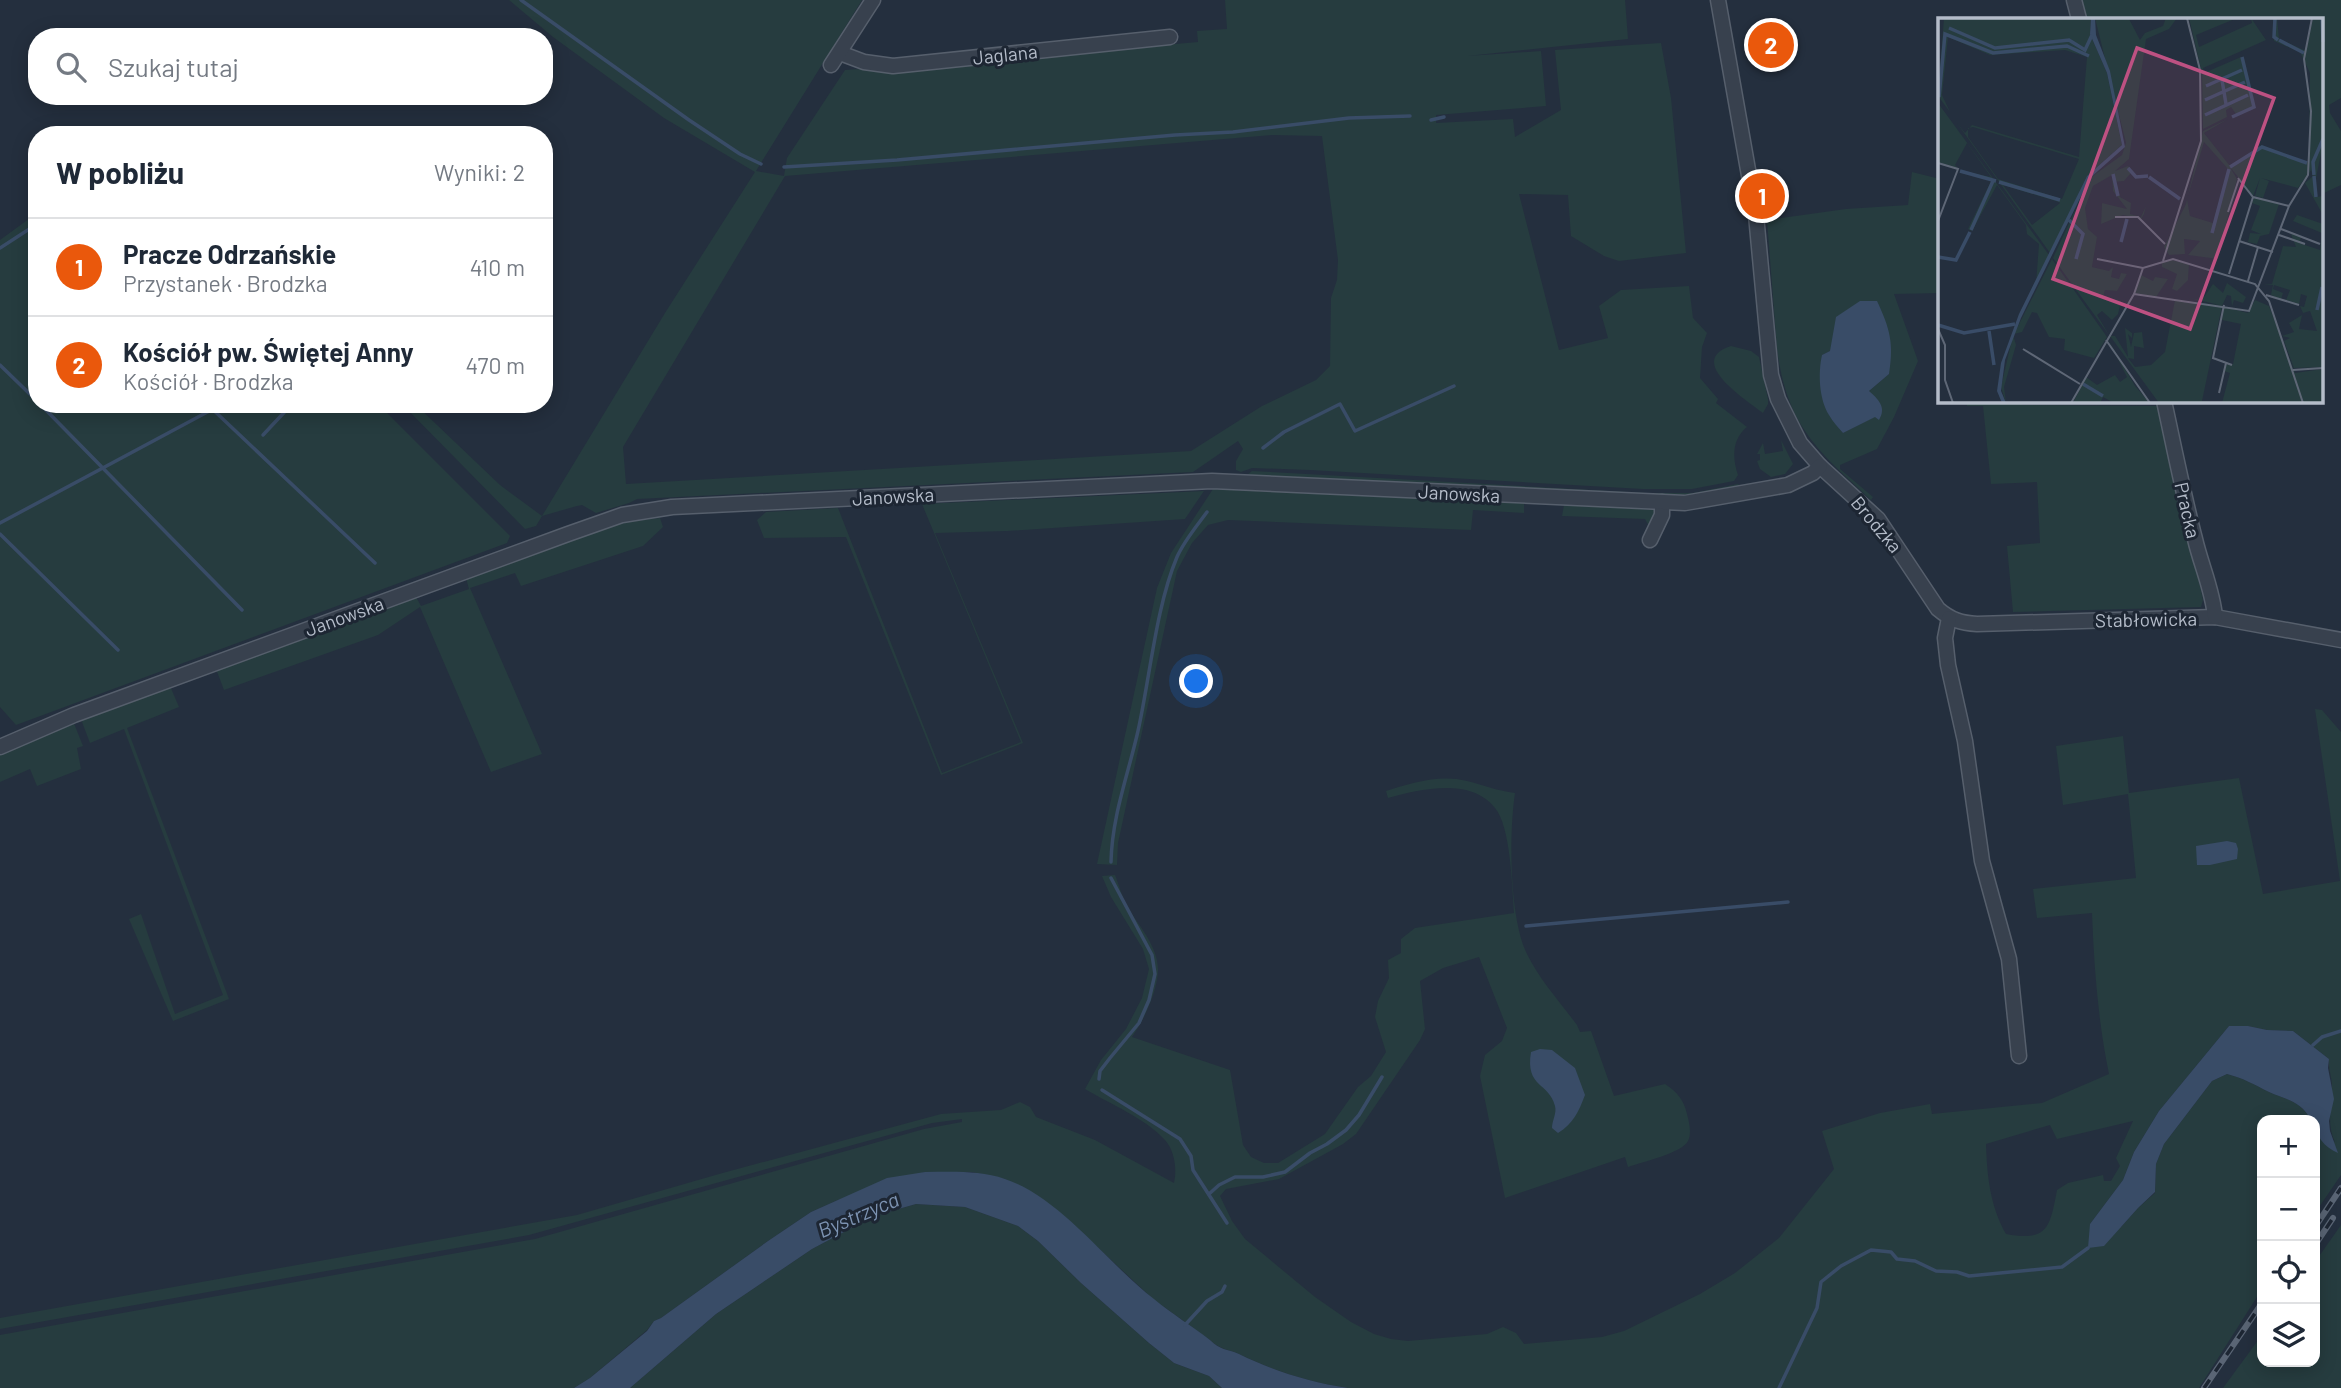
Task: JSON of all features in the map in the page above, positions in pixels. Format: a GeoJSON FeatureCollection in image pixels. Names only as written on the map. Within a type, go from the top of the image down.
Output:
{"type":"FeatureCollection","features":[{"type":"Feature","properties":{"kind":"street","name":"Jaglana"},"geometry":{"type":"LineString","coordinates":[[873,0],[836,59],[893,66],[1170,37]]}},
{"type":"Feature","properties":{"kind":"street","name":"Brodzka"},"geometry":{"type":"LineString","coordinates":[[1718,0],[1756,215],[1771,375],[1778,400],[1800,443],[1820,466],[1878,519],[1938,609],[1949,618]]}},
{"type":"Feature","properties":{"kind":"street"},"geometry":{"type":"LineString","coordinates":[[2074,0],[2079,18]]}},
{"type":"Feature","properties":{"kind":"street","name":"Pracka"},"geometry":{"type":"LineString","coordinates":[[2164,402],[2206,580],[2214,599],[2215,617]]}},
{"type":"Feature","properties":{"kind":"street","name":"Janowska"},"geometry":{"type":"LineString","coordinates":[[0,747],[74,715],[622,515],[672,507],[1212,481],[1685,503],[1788,485],[1820,466]]}},
{"type":"Feature","properties":{"kind":"street"},"geometry":{"type":"LineString","coordinates":[[1650,540],[1662,515],[1662,502]]}},
{"type":"Feature","properties":{"kind":"street","name":"Stabłowicka"},"geometry":{"type":"LineString","coordinates":[[1949,618],[1961,623],[1978,624],[2215,617],[2341,640]]}},
{"type":"Feature","properties":{"kind":"street"},"geometry":{"type":"LineString","coordinates":[[1949,618],[1945,638],[1948,663],[1967,751],[1982,860],[2009,958],[2019,1056]]}},
{"type":"Feature","properties":{"kind":"green space"},"geometry":{"type":"Polygon","coordinates":[[[509,0],[862,0],[756,171],[784,176],[787,158],[845,70],[1198,42],[1197,31],[1227,29],[1225,0],[1625,0],[1628,39],[1467,56],[1541,51],[1546,106],[1436,115],[1436,123],[1513,119],[1515,137],[1561,110],[1555,50],[1661,43],[1671,98],[1686,253],[1619,261],[1604,256],[1571,236],[1568,195],[1519,194],[1559,350],[1608,338],[1599,306],[1621,290],[1689,286],[1693,318],[1707,333],[1702,347],[1700,378],[1718,399],[1716,403],[1747,427],[1736,443],[1735,462],[1738,475],[1734,481],[1692,489],[1643,489],[1310,470],[1252,468],[1241,472],[1236,470],[1236,461],[1243,449],[1238,441],[1193,472],[637,499],[596,513],[582,505],[542,516],[665,313],[755,172],[664,118],[553,37],[553,28],[542,28],[509,0]],[[1272,135],[785,176],[623,447],[626,484],[1191,451],[1262,406],[1316,380],[1330,366],[1331,298],[1337,280],[1338,260],[1322,136],[1272,135]]]}},
{"type":"Feature","properties":{"kind":"green space"},"geometry":{"type":"Polygon","coordinates":[[[2079,0],[2341,0],[2341,98],[2329,105],[2330,113],[2341,131],[2341,185],[2324,193],[2324,18],[2084,18],[2079,0]]]}},
{"type":"Feature","properties":{"kind":"green space"},"geometry":{"type":"Polygon","coordinates":[[[1912,172],[1938,178],[1938,293],[1894,294],[1918,361],[1877,449],[1840,465],[1840,469],[1873,497],[1871,500],[1820,451],[1808,435],[1788,398],[1777,349],[1767,220],[1846,209],[1908,205],[1912,172]],[[1830,351],[1822,355],[1826,405],[1843,433],[1876,416],[1879,419],[1869,391],[1889,374],[1830,351]]]}},
{"type":"Feature","properties":{"kind":"green space"},"geometry":{"type":"Polygon","coordinates":[[[28,220],[28,413],[387,413],[510,536],[507,543],[16,725],[0,707],[0,240],[28,220]]]}},
{"type":"Feature","properties":{"kind":"green space"},"geometry":{"type":"Polygon","coordinates":[[[1731,346],[1751,351],[1759,357],[1768,399],[1763,413],[1724,381],[1717,371],[1714,361],[1718,353],[1731,346]]]}},
{"type":"Feature","properties":{"kind":"green space"},"geometry":{"type":"Polygon","coordinates":[[[1967,402],[2021,402],[2022,405],[2161,406],[2203,600],[2201,607],[2013,612],[2007,546],[2040,543],[2037,482],[1991,484],[1983,406],[1967,406],[1967,402]]]}},
{"type":"Feature","properties":{"kind":"green space"},"geometry":{"type":"Polygon","coordinates":[[[411,413],[424,413],[500,485],[542,516],[536,526],[525,529],[411,413]]]}},
{"type":"Feature","properties":{"kind":"green space"},"geometry":{"type":"Polygon","coordinates":[[[1781,440],[1793,464],[1785,474],[1771,477],[1760,469],[1757,461],[1760,460],[1760,454],[1757,454],[1763,443],[1765,454],[1783,451],[1781,440]]]}},
{"type":"Feature","properties":{"kind":"green space"},"geometry":{"type":"Polygon","coordinates":[[[1252,471],[1645,493],[1693,493],[1738,484],[1741,486],[1739,489],[1693,496],[1668,496],[1247,475],[1252,471]]]}},
{"type":"Feature","properties":{"kind":"green space"},"geometry":{"type":"Polygon","coordinates":[[[1213,489],[1524,503],[1524,513],[1473,510],[1471,530],[1228,520],[1208,525],[1192,543],[1177,571],[1118,843],[1117,865],[1097,864],[1157,588],[1171,553],[1213,489]]]}},
{"type":"Feature","properties":{"kind":"green space"},"geometry":{"type":"Polygon","coordinates":[[[1204,491],[1185,519],[935,533],[1023,743],[941,775],[846,537],[764,538],[757,520],[766,512],[838,508],[942,773],[1021,742],[922,504],[1204,491]]]}},
{"type":"Feature","properties":{"kind":"green space"},"geometry":{"type":"Polygon","coordinates":[[[1564,505],[1656,510],[1658,518],[1651,530],[1645,519],[1562,516],[1564,505]]]}},
{"type":"Feature","properties":{"kind":"green space"},"geometry":{"type":"Polygon","coordinates":[[[660,518],[663,527],[643,546],[521,586],[515,573],[470,588],[542,754],[491,772],[420,607],[378,635],[224,690],[216,669],[416,597],[421,606],[469,589],[466,578],[562,541],[610,526],[660,518]]]}},
{"type":"Feature","properties":{"kind":"green space"},"geometry":{"type":"Polygon","coordinates":[[[170,686],[179,707],[127,728],[229,999],[173,1021],[129,919],[141,914],[175,1014],[223,995],[124,729],[90,743],[82,722],[83,718],[170,686]]]}},
{"type":"Feature","properties":{"kind":"green space"},"geometry":{"type":"Polygon","coordinates":[[[2315,709],[2322,710],[2341,732],[2341,1175],[2320,1206],[2320,1135],[2335,1142],[2330,1121],[2332,1086],[2329,1059],[2293,1031],[2229,1026],[2159,1111],[2134,1152],[2123,1180],[2090,1224],[2121,1227],[2155,1193],[2156,1164],[2164,1144],[2212,1081],[2227,1074],[2293,1102],[2308,1115],[2257,1115],[2257,1297],[2199,1388],[1348,1388],[1292,1375],[1217,1345],[1153,1299],[1066,1218],[1034,1194],[1005,1179],[972,1172],[925,1172],[838,1200],[811,1212],[654,1321],[590,1378],[574,1388],[0,1388],[0,1335],[535,1239],[924,1129],[962,1122],[962,1119],[932,1123],[529,1235],[0,1329],[0,1318],[577,1215],[941,1114],[1001,1110],[1020,1102],[1030,1107],[1036,1117],[1095,1140],[1174,1183],[1174,1161],[1165,1140],[1137,1118],[1085,1089],[1101,1060],[1126,1029],[1142,998],[1149,969],[1143,949],[1111,897],[1102,876],[1115,875],[1125,902],[1152,945],[1157,962],[1157,979],[1152,997],[1132,1037],[1230,1070],[1243,1145],[1251,1157],[1264,1163],[1278,1163],[1325,1134],[1358,1087],[1371,1076],[1386,1052],[1375,1017],[1378,1001],[1389,978],[1388,960],[1401,953],[1401,939],[1415,928],[1514,913],[1508,843],[1500,817],[1485,798],[1459,789],[1430,789],[1388,798],[1386,791],[1415,782],[1446,778],[1515,793],[1512,875],[1517,919],[1527,954],[1580,1032],[1591,1031],[1614,1096],[1665,1084],[1682,1100],[1686,1109],[1690,1131],[1688,1141],[1661,1157],[1628,1167],[1625,1157],[1505,1198],[1480,1076],[1485,1055],[1502,1041],[1507,1028],[1479,957],[1443,968],[1420,981],[1425,1029],[1356,1134],[1279,1179],[1226,1189],[1220,1196],[1232,1221],[1245,1239],[1315,1297],[1374,1334],[1408,1341],[1487,1334],[1503,1327],[1516,1333],[1524,1344],[1602,1337],[1624,1331],[1700,1294],[1735,1273],[1779,1238],[1834,1169],[1822,1131],[1880,1113],[1930,1104],[1932,1114],[2042,1103],[2109,1074],[2097,994],[2092,913],[2037,918],[2033,889],[2136,878],[2128,794],[2063,805],[2056,746],[2123,736],[2129,793],[2239,778],[2263,894],[2340,881],[2315,709]],[[2133,1121],[2057,1139],[2050,1125],[1986,1144],[1990,1190],[2006,1234],[2031,1236],[2039,1233],[2049,1222],[2057,1190],[2068,1183],[2103,1175],[2104,1181],[2111,1181],[2120,1166],[2116,1158],[2133,1121]]]}},
{"type":"Feature","properties":{"kind":"green space"},"geometry":{"type":"Polygon","coordinates":[[[73,721],[83,746],[77,748],[81,769],[37,786],[30,769],[0,782],[0,755],[73,721]]]}},
{"type":"Feature","properties":{"kind":"green space"},"geometry":{"type":"Polygon","coordinates":[[[916,1204],[965,1207],[1018,1226],[1174,1363],[1209,1376],[1222,1388],[630,1388],[716,1314],[812,1249],[874,1216],[916,1204]]]}},
{"type":"Feature","properties":{"kind":"green space"},"geometry":{"type":"Polygon","coordinates":[[[2341,1225],[2341,1388],[2223,1388],[2257,1342],[2257,1367],[2320,1367],[2320,1255],[2341,1225]]]}},
{"type":"Feature","properties":{"kind":"water"},"geometry":{"type":"Polygon","coordinates":[[[1860,301],[1877,301],[1885,320],[1890,336],[1889,374],[1869,391],[1882,407],[1879,420],[1875,417],[1843,433],[1831,418],[1823,401],[1820,386],[1821,362],[1822,355],[1830,351],[1836,317],[1860,301]]]}},
{"type":"Feature","properties":{"kind":"water"},"geometry":{"type":"Polygon","coordinates":[[[2227,841],[2236,843],[2237,859],[2197,865],[2196,846],[2227,841]]]}},
{"type":"Feature","properties":{"kind":"water"},"geometry":{"type":"Polygon","coordinates":[[[2229,1026],[2293,1031],[2329,1059],[2328,1068],[2334,1099],[2329,1121],[2338,1153],[2328,1148],[2321,1140],[2320,1115],[2308,1115],[2293,1102],[2227,1074],[2212,1081],[2164,1144],[2156,1164],[2155,1192],[2104,1246],[2088,1248],[2090,1224],[2123,1180],[2134,1152],[2159,1111],[2229,1026]]]}},
{"type":"Feature","properties":{"kind":"water"},"geometry":{"type":"Polygon","coordinates":[[[1540,1049],[1552,1050],[1575,1068],[1585,1095],[1575,1117],[1558,1133],[1552,1128],[1555,1109],[1552,1098],[1531,1072],[1531,1052],[1540,1049]]]}},
{"type":"Feature","properties":{"kind":"water","name":"Bystrzyca"},"geometry":{"type":"Polygon","coordinates":[[[925,1172],[985,1174],[1026,1188],[1064,1216],[1154,1299],[1217,1346],[1292,1375],[1348,1388],[1222,1388],[1209,1376],[1174,1363],[1018,1226],[965,1207],[916,1204],[874,1216],[812,1249],[716,1314],[630,1388],[574,1388],[647,1331],[654,1321],[811,1212],[887,1178],[925,1172]]]}},
{"type":"Feature","properties":{"kind":"waterway"},"geometry":{"type":"LineString","coordinates":[[521,0],[689,120],[740,154],[761,164]]}},
{"type":"Feature","properties":{"kind":"waterway"},"geometry":{"type":"LineString","coordinates":[[784,167],[1233,132],[1349,118],[1410,116]]}},
{"type":"Feature","properties":{"kind":"waterway"},"geometry":{"type":"LineString","coordinates":[[1431,120],[1444,117]]}},
{"type":"Feature","properties":{"kind":"waterway"},"geometry":{"type":"LineString","coordinates":[[0,248],[28,230]]}},
{"type":"Feature","properties":{"kind":"waterway"},"geometry":{"type":"LineString","coordinates":[[0,365],[28,392]]}},
{"type":"Feature","properties":{"kind":"waterway"},"geometry":{"type":"LineString","coordinates":[[1263,448],[1284,432],[1340,404],[1355,431],[1454,386]]}},
{"type":"Feature","properties":{"kind":"waterway"},"geometry":{"type":"LineString","coordinates":[[49,413],[242,610]]}},
{"type":"Feature","properties":{"kind":"waterway"},"geometry":{"type":"LineString","coordinates":[[0,523],[206,413]]}},
{"type":"Feature","properties":{"kind":"waterway"},"geometry":{"type":"LineString","coordinates":[[217,413],[375,563]]}},
{"type":"Feature","properties":{"kind":"waterway"},"geometry":{"type":"LineString","coordinates":[[263,435],[284,413]]}},
{"type":"Feature","properties":{"kind":"waterway"},"geometry":{"type":"LineString","coordinates":[[1111,862],[1117,812],[1138,731],[1164,598],[1180,551],[1207,512]]}},
{"type":"Feature","properties":{"kind":"waterway"},"geometry":{"type":"LineString","coordinates":[[0,534],[118,650]]}},
{"type":"Feature","properties":{"kind":"waterway"},"geometry":{"type":"LineString","coordinates":[[1099,1079],[1100,1071],[1139,1023],[1149,1000],[1155,974],[1152,955],[1111,878]]}},
{"type":"Feature","properties":{"kind":"waterway"},"geometry":{"type":"LineString","coordinates":[[1526,926],[1788,902]]}},
{"type":"Feature","properties":{"kind":"waterway"},"geometry":{"type":"LineString","coordinates":[[2313,1045],[2322,1037],[2341,1031]]}},
{"type":"Feature","properties":{"kind":"waterway"},"geometry":{"type":"LineString","coordinates":[[1209,1194],[1235,1177],[1263,1177],[1285,1172],[1327,1144],[1346,1130],[1359,1115],[1382,1077]]}},
{"type":"Feature","properties":{"kind":"waterway"},"geometry":{"type":"LineString","coordinates":[[1102,1090],[1180,1139],[1191,1156],[1193,1170],[1227,1223]]}},
{"type":"Feature","properties":{"kind":"waterway"},"geometry":{"type":"LineString","coordinates":[[1779,1388],[1817,1308],[1821,1282],[1841,1266],[1871,1250],[1891,1252],[1897,1259],[1915,1261],[1936,1271],[1957,1272],[1969,1276],[2062,1267],[2088,1248]]}},
{"type":"Feature","properties":{"kind":"waterway"},"geometry":{"type":"LineString","coordinates":[[1185,1325],[1207,1301],[1222,1292],[1225,1286]]}},
{"type":"Feature","properties":{"kind":"railway"},"geometry":{"type":"LineString","coordinates":[[2320,1220],[2341,1188]]}},
{"type":"Feature","properties":{"kind":"railway"},"geometry":{"type":"LineString","coordinates":[[2318,1241],[2333,1218]]}},
{"type":"Feature","properties":{"kind":"railway"},"geometry":{"type":"LineString","coordinates":[[2204,1388],[2261,1304]]}},
{"type":"Feature","properties":{"kind":"place","name":"Kościół pw. Świętej Anny"},"geometry":{"type":"Point","coordinates":[1771,45]}},
{"type":"Feature","properties":{"kind":"place","name":"Pracze Odrzańskie"},"geometry":{"type":"Point","coordinates":[1762,196]}}]}
